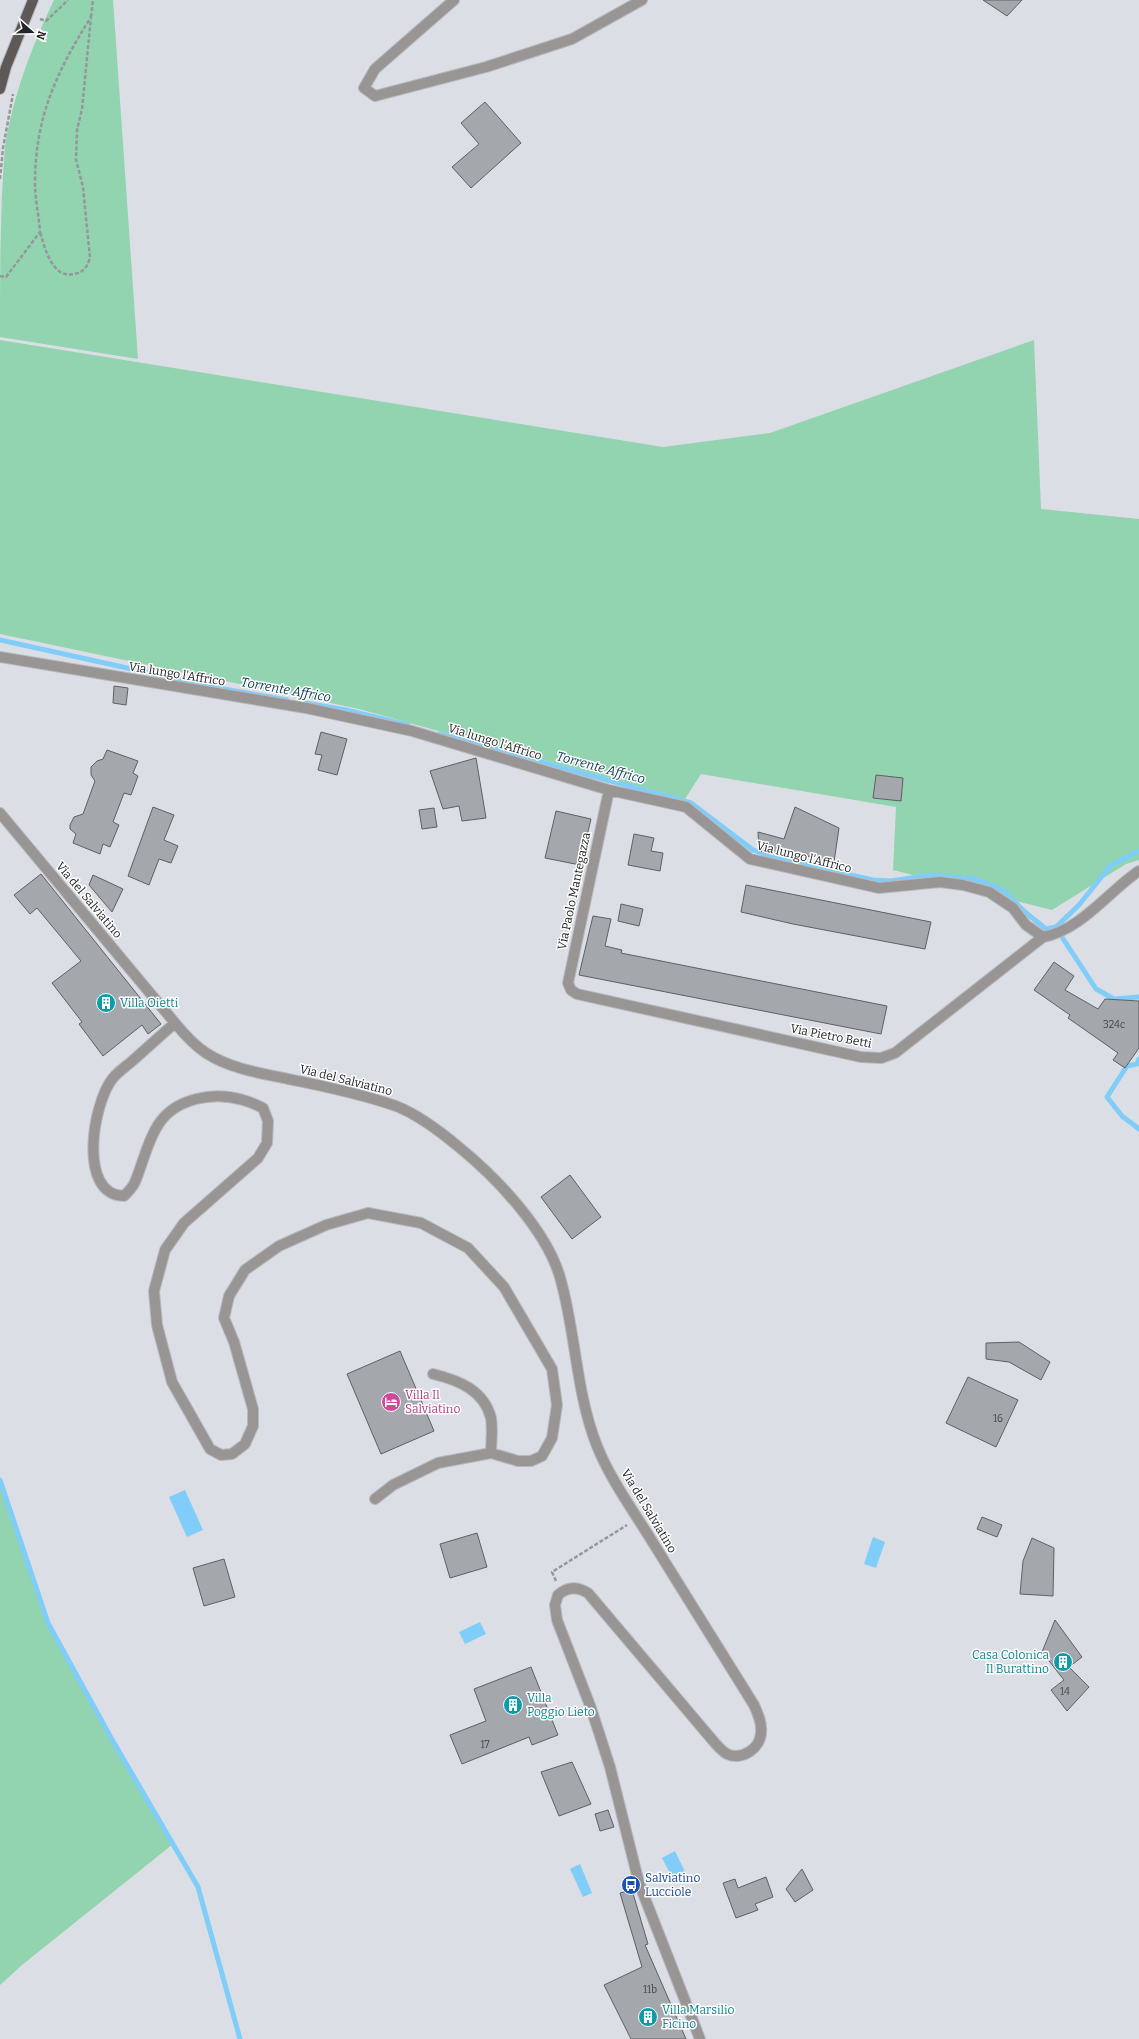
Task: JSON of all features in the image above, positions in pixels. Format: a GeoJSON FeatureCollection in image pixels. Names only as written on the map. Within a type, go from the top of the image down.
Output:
{"type":"FeatureCollection","features":[{"type":"Feature","properties":{"kind":"main road"},"geometry":{"type":"LineString","coordinates":[[0,89],[6,67],[33,0]]}},
{"type":"Feature","properties":{"kind":"street"},"geometry":{"type":"LineString","coordinates":[[454,0],[375,69],[364,88],[375,96],[486,67],[572,40],[642,0]]}},
{"type":"Feature","properties":{"kind":"street","name":"Via lungo l'Affrico"},"geometry":{"type":"LineString","coordinates":[[0,657],[306,708],[404,729],[609,790],[686,808],[750,859],[879,888],[940,882],[963,885],[989,892],[1013,908],[1026,925],[1043,937]]}},
{"type":"Feature","properties":{"kind":"street","name":"Via Paolo Mantegazza"},"geometry":{"type":"LineString","coordinates":[[577,994],[571,990],[568,983],[609,790]]}},
{"type":"Feature","properties":{"kind":"street","name":"Via del Salviatino"},"geometry":{"type":"LineString","coordinates":[[0,813],[175,1023],[197,1046],[227,1064],[263,1074],[365,1096],[410,1113],[435,1128],[461,1149],[496,1183],[526,1217],[547,1247],[558,1270],[567,1306],[586,1414],[598,1447],[618,1486],[754,1705],[761,1725],[761,1737],[751,1751],[738,1756],[727,1754],[709,1736],[588,1593],[576,1588],[569,1588],[558,1595],[555,1605],[557,1620],[591,1708],[610,1767],[639,1883],[700,2039]]}},
{"type":"Feature","properties":{"kind":"street"},"geometry":{"type":"LineString","coordinates":[[1043,937],[1058,934],[1079,920],[1139,871]]}},
{"type":"Feature","properties":{"kind":"street","name":"Via Pietro Betti"},"geometry":{"type":"LineString","coordinates":[[577,994],[861,1057],[881,1058],[896,1053],[1043,937]]}},
{"type":"Feature","properties":{"kind":"street"},"geometry":{"type":"LineString","coordinates":[[175,1023],[113,1079],[100,1104],[92,1149],[97,1173],[102,1185],[116,1196],[124,1196],[135,1183],[142,1160],[158,1125],[169,1111],[188,1101],[215,1096],[242,1099],[263,1108],[268,1121],[267,1143],[258,1158],[184,1223],[165,1250],[154,1291],[157,1325],[172,1382],[210,1449],[221,1455],[232,1454],[245,1444],[253,1426],[253,1409],[249,1394],[234,1342],[224,1318],[230,1296],[245,1270],[279,1246],[326,1225],[368,1213],[421,1223],[468,1248],[504,1287],[552,1369],[557,1405],[552,1438],[542,1456],[531,1461],[518,1462],[492,1453],[438,1462],[393,1485],[375,1499]]}},
{"type":"Feature","properties":{"kind":"street"},"geometry":{"type":"LineString","coordinates":[[433,1374],[460,1382],[476,1392],[490,1418],[492,1453]]}},
{"type":"Feature","properties":{"kind":"path"},"geometry":{"type":"LineString","coordinates":[[37,25],[40,19],[46,21],[68,0]]}},
{"type":"Feature","properties":{"kind":"path"},"geometry":{"type":"LineString","coordinates":[[91,17],[67,54],[46,103],[39,131],[35,184],[40,232],[46,252],[55,268],[62,273],[71,275],[80,273],[86,268],[90,258],[83,187],[76,159],[76,144],[91,17],[93,0]]}},
{"type":"Feature","properties":{"kind":"path"},"geometry":{"type":"LineString","coordinates":[[0,179],[3,148],[15,86]]}},
{"type":"Feature","properties":{"kind":"path"},"geometry":{"type":"LineString","coordinates":[[0,276],[6,276],[40,232]]}},
{"type":"Feature","properties":{"kind":"path"},"geometry":{"type":"LineString","coordinates":[[552,1572],[638,1518]]}},
{"type":"Feature","properties":{"kind":"green space"},"geometry":{"type":"Polygon","coordinates":[[[54,0],[113,0],[138,359],[0,337],[1,218],[3,170],[8,127],[24,72],[38,35],[54,0]]]}},
{"type":"Feature","properties":{"kind":"green space"},"geometry":{"type":"Polygon","coordinates":[[[0,340],[663,447],[770,433],[1034,340],[1041,509],[1139,519],[1139,860],[1126,864],[1052,910],[893,870],[896,807],[701,774],[685,799],[359,709],[0,634],[0,340]]]}},
{"type":"Feature","properties":{"kind":"green space"},"geometry":{"type":"Polygon","coordinates":[[[0,1479],[48,1623],[173,1844],[22,1965],[0,1985],[0,1479]]]}},
{"type":"Feature","properties":{"kind":"water"},"geometry":{"type":"Polygon","coordinates":[[[185,1490],[203,1530],[187,1537],[169,1497],[185,1490]]]}},
{"type":"Feature","properties":{"kind":"water"},"geometry":{"type":"Polygon","coordinates":[[[873,1537],[885,1542],[876,1568],[864,1564],[873,1537]]]}},
{"type":"Feature","properties":{"kind":"water"},"geometry":{"type":"Polygon","coordinates":[[[480,1622],[486,1634],[465,1644],[459,1632],[480,1622]]]}},
{"type":"Feature","properties":{"kind":"water"},"geometry":{"type":"Polygon","coordinates":[[[675,1851],[686,1874],[674,1881],[662,1858],[675,1851]]]}},
{"type":"Feature","properties":{"kind":"water"},"geometry":{"type":"Polygon","coordinates":[[[580,1864],[592,1893],[583,1897],[570,1869],[580,1864]]]}},
{"type":"Feature","properties":{"kind":"building"},"geometry":{"type":"Polygon","coordinates":[[[983,0],[1022,0],[1007,16],[983,0]]]}},
{"type":"Feature","properties":{"kind":"building"},"geometry":{"type":"Polygon","coordinates":[[[485,102],[521,143],[471,188],[452,167],[479,144],[461,123],[485,102]]]}},
{"type":"Feature","properties":{"kind":"building"},"geometry":{"type":"Polygon","coordinates":[[[114,686],[128,688],[126,705],[113,703],[114,686]]]}},
{"type":"Feature","properties":{"kind":"building"},"geometry":{"type":"Polygon","coordinates":[[[321,732],[347,739],[337,775],[318,770],[322,755],[315,754],[321,732]]]}},
{"type":"Feature","properties":{"kind":"building"},"geometry":{"type":"Polygon","coordinates":[[[107,750],[138,761],[133,773],[138,776],[131,795],[124,793],[113,822],[119,825],[110,847],[103,844],[100,854],[73,843],[76,834],[70,829],[70,825],[74,817],[83,814],[95,781],[91,775],[91,767],[97,761],[103,759],[107,750]]]}},
{"type":"Feature","properties":{"kind":"building"},"geometry":{"type":"Polygon","coordinates":[[[476,758],[486,818],[462,821],[459,806],[443,809],[430,771],[476,758]]]}},
{"type":"Feature","properties":{"kind":"building"},"geometry":{"type":"Polygon","coordinates":[[[876,775],[903,778],[901,801],[873,798],[876,775]]]}},
{"type":"Feature","properties":{"kind":"building"},"geometry":{"type":"Polygon","coordinates":[[[153,807],[174,815],[164,840],[178,846],[171,863],[159,859],[149,885],[128,876],[153,807]]]}},
{"type":"Feature","properties":{"kind":"building"},"geometry":{"type":"Polygon","coordinates":[[[795,807],[839,828],[834,862],[784,851],[784,856],[759,851],[758,832],[784,839],[795,807]]]}},
{"type":"Feature","properties":{"kind":"building"},"geometry":{"type":"Polygon","coordinates":[[[434,808],[437,827],[422,829],[419,810],[434,808]]]}},
{"type":"Feature","properties":{"kind":"building"},"geometry":{"type":"Polygon","coordinates":[[[556,811],[591,819],[580,865],[545,858],[556,811]]]}},
{"type":"Feature","properties":{"kind":"building"},"geometry":{"type":"Polygon","coordinates":[[[634,834],[654,838],[651,851],[663,853],[660,871],[628,865],[634,834]]]}},
{"type":"Feature","properties":{"kind":"building","name":"Villa Oietti"},"geometry":{"type":"Polygon","coordinates":[[[41,874],[161,1024],[148,1034],[142,1025],[103,1056],[79,1024],[82,1022],[52,983],[81,961],[37,908],[30,914],[14,895],[41,874]]]}},
{"type":"Feature","properties":{"kind":"building"},"geometry":{"type":"Polygon","coordinates":[[[93,875],[123,889],[112,912],[89,885],[93,875]]]}},
{"type":"Feature","properties":{"kind":"building"},"geometry":{"type":"Polygon","coordinates":[[[746,885],[931,922],[925,949],[793,924],[741,912],[746,885]]]}},
{"type":"Feature","properties":{"kind":"building"},"geometry":{"type":"Polygon","coordinates":[[[621,904],[643,909],[639,926],[618,921],[621,904]]]}},
{"type":"Feature","properties":{"kind":"building"},"geometry":{"type":"Polygon","coordinates":[[[593,916],[611,919],[605,946],[622,950],[621,953],[887,1006],[881,1034],[579,975],[593,916]]]}},
{"type":"Feature","properties":{"kind":"building"},"geometry":{"type":"Polygon","coordinates":[[[1054,962],[1074,976],[1065,990],[1098,1009],[1105,999],[1139,1001],[1139,1048],[1125,1068],[1113,1060],[1118,1053],[1068,1018],[1070,1015],[1034,990],[1054,962]]]}},
{"type":"Feature","properties":{"kind":"building"},"geometry":{"type":"Polygon","coordinates":[[[570,1175],[601,1217],[572,1239],[541,1197],[570,1175]]]}},
{"type":"Feature","properties":{"kind":"building"},"geometry":{"type":"Polygon","coordinates":[[[1019,1342],[1050,1362],[1041,1380],[1009,1362],[986,1359],[986,1343],[1019,1342]]]}},
{"type":"Feature","properties":{"kind":"building","name":"Villa Il Salviatino"},"geometry":{"type":"Polygon","coordinates":[[[400,1351],[434,1431],[381,1454],[347,1374],[400,1351]]]}},
{"type":"Feature","properties":{"kind":"building"},"geometry":{"type":"Polygon","coordinates":[[[968,1377],[1018,1400],[996,1447],[946,1423],[968,1377]]]}},
{"type":"Feature","properties":{"kind":"building"},"geometry":{"type":"Polygon","coordinates":[[[982,1517],[1002,1525],[997,1537],[977,1529],[982,1517]]]}},
{"type":"Feature","properties":{"kind":"building"},"geometry":{"type":"Polygon","coordinates":[[[477,1533],[487,1567],[450,1578],[440,1544],[477,1533]]]}},
{"type":"Feature","properties":{"kind":"building"},"geometry":{"type":"Polygon","coordinates":[[[1032,1538],[1054,1548],[1053,1596],[1020,1594],[1023,1561],[1032,1538]]]}},
{"type":"Feature","properties":{"kind":"building"},"geometry":{"type":"Polygon","coordinates":[[[224,1559],[235,1597],[204,1606],[193,1568],[224,1559]]]}},
{"type":"Feature","properties":{"kind":"building","name":"Casa Colonica Il Burattino"},"geometry":{"type":"Polygon","coordinates":[[[1055,1620],[1082,1657],[1069,1667],[1089,1687],[1067,1711],[1051,1690],[1064,1680],[1042,1652],[1055,1620]]]}},
{"type":"Feature","properties":{"kind":"building","name":"Villa Poggio Lieto"},"geometry":{"type":"Polygon","coordinates":[[[531,1667],[558,1735],[532,1745],[529,1737],[462,1764],[450,1735],[486,1721],[474,1689],[531,1667]]]}},
{"type":"Feature","properties":{"kind":"building"},"geometry":{"type":"Polygon","coordinates":[[[572,1762],[591,1804],[559,1816],[541,1772],[572,1762]]]}},
{"type":"Feature","properties":{"kind":"building"},"geometry":{"type":"Polygon","coordinates":[[[608,1810],[614,1827],[600,1831],[595,1814],[608,1810]]]}},
{"type":"Feature","properties":{"kind":"building"},"geometry":{"type":"Polygon","coordinates":[[[802,1869],[813,1890],[795,1902],[786,1889],[802,1869]]]}},
{"type":"Feature","properties":{"kind":"building"},"geometry":{"type":"Polygon","coordinates":[[[766,1877],[773,1897],[755,1904],[758,1910],[736,1918],[723,1883],[735,1879],[738,1888],[766,1877]]]}},
{"type":"Feature","properties":{"kind":"building","name":"Villa Marsilio Ficino"},"geometry":{"type":"Polygon","coordinates":[[[632,1890],[648,1944],[645,1945],[686,2039],[631,2039],[604,1985],[642,1967],[620,1893],[632,1890]]]}},
{"type":"Feature","properties":{"kind":"waterway","name":"Torrente Affrico"},"geometry":{"type":"LineString","coordinates":[[0,640],[218,688],[287,700]]}},
{"type":"Feature","properties":{"kind":"waterway","name":"Torrente Affrico"},"geometry":{"type":"LineString","coordinates":[[305,703],[346,710],[408,725]]}},
{"type":"Feature","properties":{"kind":"waterway","name":"Torrente Affrico"},"geometry":{"type":"LineString","coordinates":[[439,734],[691,803],[753,850],[778,859],[873,880],[891,881],[931,875],[975,879],[1003,890],[1025,912],[1046,929],[1056,927],[1079,905],[1111,865],[1139,851]]}},
{"type":"Feature","properties":{"kind":"waterway"},"geometry":{"type":"LineString","coordinates":[[1058,931],[1096,989],[1114,999],[1139,997]]}},
{"type":"Feature","properties":{"kind":"waterway"},"geometry":{"type":"LineString","coordinates":[[1139,1059],[1137,1064],[1127,1066],[1107,1097],[1122,1116],[1139,1129]]}},
{"type":"Feature","properties":{"kind":"waterway"},"geometry":{"type":"LineString","coordinates":[[0,1480],[48,1623],[110,1736],[198,1887],[240,2039]]}},
{"type":"Feature","properties":{"kind":"place","name":"Villa Oietti"},"geometry":{"type":"Point","coordinates":[106,1003]}},
{"type":"Feature","properties":{"kind":"place","name":"Villa Il Salviatino"},"geometry":{"type":"Point","coordinates":[391,1402]}},
{"type":"Feature","properties":{"kind":"place","name":"Casa Colonica Il Burattino"},"geometry":{"type":"Point","coordinates":[1063,1662]}},
{"type":"Feature","properties":{"kind":"place","name":"Villa Poggio Lieto"},"geometry":{"type":"Point","coordinates":[513,1705]}},
{"type":"Feature","properties":{"kind":"place","name":"Salviatino Lucciole"},"geometry":{"type":"Point","coordinates":[631,1885]}},
{"type":"Feature","properties":{"kind":"place","name":"Villa Marsilio Ficino"},"geometry":{"type":"Point","coordinates":[648,2017]}}]}
